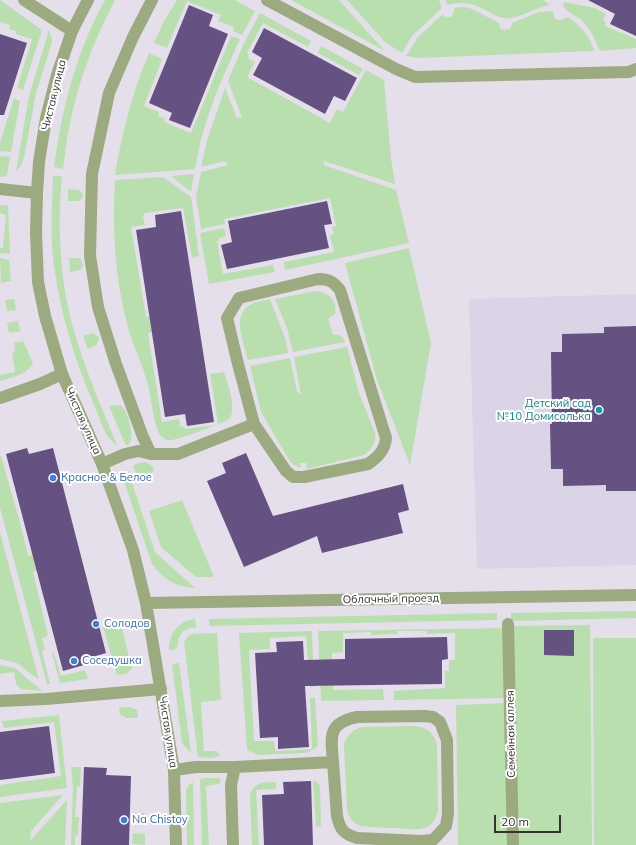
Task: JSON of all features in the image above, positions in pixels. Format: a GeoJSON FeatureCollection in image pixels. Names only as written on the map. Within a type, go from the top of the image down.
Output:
{"type":"FeatureCollection","features":[{"type":"Feature","properties":{"kind":"street"},"geometry":{"type":"LineString","coordinates":[[24,0],[72,31]]}},
{"type":"Feature","properties":{"kind":"street","name":"Чистая улица"},"geometry":{"type":"LineString","coordinates":[[88,0],[72,31],[57,75],[46,118],[39,162],[37,194],[36,232],[38,282],[45,316],[62,374],[102,464],[133,550],[146,603],[174,770],[176,845]]}},
{"type":"Feature","properties":{"kind":"street"},"geometry":{"type":"LineString","coordinates":[[151,454],[143,437],[113,357],[98,307],[90,256],[92,174],[109,94],[133,37],[152,0]]}},
{"type":"Feature","properties":{"kind":"street"},"geometry":{"type":"LineString","coordinates":[[267,0],[396,69],[415,77],[629,72],[636,69]]}},
{"type":"Feature","properties":{"kind":"street"},"geometry":{"type":"LineString","coordinates":[[0,189],[37,194]]}},
{"type":"Feature","properties":{"kind":"street"},"geometry":{"type":"LineString","coordinates":[[318,279],[331,281],[340,290],[386,438],[383,449],[376,459],[368,464],[296,478],[286,471],[254,424],[227,318],[240,298],[318,279]]}},
{"type":"Feature","properties":{"kind":"street"},"geometry":{"type":"LineString","coordinates":[[0,398],[40,384],[62,374]]}},
{"type":"Feature","properties":{"kind":"street"},"geometry":{"type":"LineString","coordinates":[[102,464],[125,454],[138,451],[151,454],[178,454],[254,424]]}},
{"type":"Feature","properties":{"kind":"street","name":"Облачный проезд"},"geometry":{"type":"LineString","coordinates":[[146,603],[636,595]]}},
{"type":"Feature","properties":{"kind":"street","name":"Семейная аллея"},"geometry":{"type":"LineString","coordinates":[[508,624],[513,845]]}},
{"type":"Feature","properties":{"kind":"street"},"geometry":{"type":"LineString","coordinates":[[0,702],[161,688]]}},
{"type":"Feature","properties":{"kind":"street"},"geometry":{"type":"LineString","coordinates":[[357,717],[433,717],[440,722],[447,740],[448,814],[446,826],[433,840],[421,841],[357,838],[348,835],[343,831],[338,820],[333,762],[332,740],[334,731],[338,724],[347,719],[357,717]]}},
{"type":"Feature","properties":{"kind":"street"},"geometry":{"type":"LineString","coordinates":[[174,770],[196,767],[235,767],[333,762]]}},
{"type":"Feature","properties":{"kind":"street"},"geometry":{"type":"LineString","coordinates":[[233,845],[231,785],[235,767]]}},
{"type":"Feature","properties":{"kind":"shaded area"},"geometry":{"type":"Polygon","coordinates":[[[636,294],[636,565],[477,569],[469,299],[636,294]]]}},
{"type":"Feature","properties":{"kind":"green space"},"geometry":{"type":"Polygon","coordinates":[[[0,0],[42,30],[23,90],[17,88],[32,39],[16,34],[16,31],[9,29],[10,25],[0,22],[0,0]]]}},
{"type":"Feature","properties":{"kind":"green space"},"geometry":{"type":"Polygon","coordinates":[[[105,0],[115,0],[93,47],[77,95],[72,112],[63,169],[54,167],[61,124],[78,60],[105,0]]]}},
{"type":"Feature","properties":{"kind":"green space"},"geometry":{"type":"Polygon","coordinates":[[[177,0],[235,0],[255,11],[242,35],[233,31],[234,27],[218,21],[221,15],[187,1],[167,48],[154,43],[164,21],[177,0]]]}},
{"type":"Feature","properties":{"kind":"green space"},"geometry":{"type":"Polygon","coordinates":[[[291,0],[339,0],[385,51],[291,0]]]}},
{"type":"Feature","properties":{"kind":"green space"},"geometry":{"type":"Polygon","coordinates":[[[347,0],[439,0],[442,8],[412,36],[402,53],[386,43],[347,0]]]}},
{"type":"Feature","properties":{"kind":"green space"},"geometry":{"type":"Polygon","coordinates":[[[445,0],[543,0],[550,5],[538,8],[514,18],[503,18],[469,4],[459,3],[447,5],[445,0]]]}},
{"type":"Feature","properties":{"kind":"green space"},"geometry":{"type":"Polygon","coordinates":[[[564,2],[595,8],[606,14],[603,20],[606,23],[605,26],[636,39],[636,48],[600,51],[587,26],[563,6],[564,2]]]}},
{"type":"Feature","properties":{"kind":"green space"},"geometry":{"type":"Polygon","coordinates":[[[465,7],[499,23],[500,28],[504,30],[510,29],[512,23],[539,12],[553,11],[555,19],[560,20],[568,17],[580,27],[590,40],[594,51],[417,58],[406,56],[418,37],[442,15],[451,17],[454,12],[454,8],[465,7]]]}},
{"type":"Feature","properties":{"kind":"green space"},"geometry":{"type":"Polygon","coordinates":[[[260,13],[311,41],[308,47],[263,23],[247,53],[249,55],[248,58],[255,62],[247,77],[330,123],[337,109],[343,112],[366,70],[384,80],[391,158],[395,184],[324,161],[324,165],[396,190],[409,243],[285,270],[284,262],[334,252],[330,235],[334,234],[332,227],[336,226],[330,198],[224,219],[225,224],[201,229],[196,197],[201,172],[228,165],[225,161],[201,167],[207,140],[225,88],[237,118],[242,117],[228,81],[243,45],[260,13]]]}},
{"type":"Feature","properties":{"kind":"green space"},"geometry":{"type":"Polygon","coordinates":[[[49,30],[52,40],[51,45],[36,93],[24,158],[16,172],[29,96],[49,30]]]}},
{"type":"Feature","properties":{"kind":"green space"},"geometry":{"type":"Polygon","coordinates":[[[231,36],[240,39],[210,111],[201,140],[195,169],[115,175],[128,113],[149,53],[162,59],[144,106],[159,112],[158,116],[165,119],[164,122],[191,133],[231,36]]]}},
{"type":"Feature","properties":{"kind":"green space"},"geometry":{"type":"Polygon","coordinates":[[[321,46],[363,69],[359,75],[318,53],[321,46]]]}},
{"type":"Feature","properties":{"kind":"green space"},"geometry":{"type":"Polygon","coordinates":[[[14,98],[20,101],[11,152],[0,151],[0,143],[14,98]]]}},
{"type":"Feature","properties":{"kind":"green space"},"geometry":{"type":"Polygon","coordinates":[[[0,156],[10,157],[7,176],[0,177],[0,156]]]}},
{"type":"Feature","properties":{"kind":"green space"},"geometry":{"type":"Polygon","coordinates":[[[194,174],[191,192],[171,176],[194,174]]]}},
{"type":"Feature","properties":{"kind":"green space"},"geometry":{"type":"Polygon","coordinates":[[[53,176],[62,176],[60,235],[63,274],[69,312],[83,360],[117,445],[109,438],[103,428],[81,373],[65,321],[57,285],[52,244],[53,176]]]}},
{"type":"Feature","properties":{"kind":"green space"},"geometry":{"type":"Polygon","coordinates":[[[163,177],[191,197],[199,256],[192,258],[183,208],[145,213],[143,217],[145,225],[131,227],[146,317],[161,314],[165,329],[148,333],[162,422],[179,419],[180,426],[184,427],[185,429],[216,425],[184,437],[171,440],[164,438],[158,431],[146,377],[129,332],[117,271],[114,235],[115,180],[163,177]]]}},
{"type":"Feature","properties":{"kind":"green space"},"geometry":{"type":"Polygon","coordinates":[[[68,189],[79,190],[83,197],[79,201],[68,201],[68,189]]]}},
{"type":"Feature","properties":{"kind":"green space"},"geometry":{"type":"Polygon","coordinates":[[[0,205],[8,206],[10,254],[0,253],[0,248],[3,248],[6,215],[0,213],[0,205]]]}},
{"type":"Feature","properties":{"kind":"green space"},"geometry":{"type":"Polygon","coordinates":[[[224,228],[226,236],[219,238],[219,241],[217,241],[223,274],[273,265],[275,272],[209,284],[200,233],[224,228]]]}},
{"type":"Feature","properties":{"kind":"green space"},"geometry":{"type":"Polygon","coordinates":[[[409,248],[431,343],[410,465],[377,380],[345,263],[409,248]]]}},
{"type":"Feature","properties":{"kind":"green space"},"geometry":{"type":"Polygon","coordinates":[[[0,258],[9,260],[11,281],[1,283],[0,258]]]}},
{"type":"Feature","properties":{"kind":"green space"},"geometry":{"type":"Polygon","coordinates":[[[69,258],[81,259],[83,266],[80,270],[70,272],[69,258]]]}},
{"type":"Feature","properties":{"kind":"green space"},"geometry":{"type":"Polygon","coordinates":[[[316,291],[328,295],[333,301],[336,309],[335,314],[328,319],[333,335],[340,336],[345,342],[293,352],[287,328],[275,299],[316,291]]]}},
{"type":"Feature","properties":{"kind":"green space"},"geometry":{"type":"Polygon","coordinates":[[[14,299],[16,310],[7,311],[5,300],[14,299]]]}},
{"type":"Feature","properties":{"kind":"green space"},"geometry":{"type":"Polygon","coordinates":[[[270,299],[285,338],[288,353],[248,360],[240,329],[242,315],[245,309],[252,304],[270,299]]]}},
{"type":"Feature","properties":{"kind":"green space"},"geometry":{"type":"Polygon","coordinates":[[[18,321],[20,331],[9,333],[7,323],[18,321]]]}},
{"type":"Feature","properties":{"kind":"green space"},"geometry":{"type":"Polygon","coordinates":[[[93,333],[99,337],[98,342],[96,345],[88,349],[83,336],[93,333]]]}},
{"type":"Feature","properties":{"kind":"green space"},"geometry":{"type":"Polygon","coordinates":[[[23,341],[33,363],[23,373],[0,381],[0,375],[15,372],[12,353],[15,352],[14,343],[23,341]]]}},
{"type":"Feature","properties":{"kind":"green space"},"geometry":{"type":"Polygon","coordinates":[[[347,347],[359,393],[375,433],[374,443],[369,451],[364,455],[307,469],[306,463],[300,463],[301,468],[294,465],[289,460],[261,412],[250,366],[290,358],[297,392],[301,395],[294,357],[347,347]]]}},
{"type":"Feature","properties":{"kind":"green space"},"geometry":{"type":"Polygon","coordinates":[[[224,372],[231,396],[232,409],[229,419],[218,424],[210,374],[224,372]]]}},
{"type":"Feature","properties":{"kind":"green space"},"geometry":{"type":"Polygon","coordinates":[[[120,405],[126,412],[131,428],[130,443],[126,446],[109,406],[120,405]]]}},
{"type":"Feature","properties":{"kind":"green space"},"geometry":{"type":"Polygon","coordinates":[[[0,456],[20,522],[28,556],[42,553],[46,567],[33,572],[48,636],[42,638],[45,650],[42,651],[50,684],[47,684],[0,508],[0,456]]]}},
{"type":"Feature","properties":{"kind":"green space"},"geometry":{"type":"Polygon","coordinates":[[[145,462],[151,465],[154,469],[150,474],[138,478],[133,466],[138,463],[145,462]]]}},
{"type":"Feature","properties":{"kind":"green space"},"geometry":{"type":"Polygon","coordinates":[[[128,471],[155,552],[195,588],[188,588],[171,582],[152,564],[125,484],[125,478],[128,471]]]}},
{"type":"Feature","properties":{"kind":"green space"},"geometry":{"type":"Polygon","coordinates":[[[182,500],[214,577],[196,577],[161,547],[149,511],[182,500]]]}},
{"type":"Feature","properties":{"kind":"green space"},"geometry":{"type":"Polygon","coordinates":[[[0,532],[39,680],[17,663],[0,659],[0,532]]]}},
{"type":"Feature","properties":{"kind":"green space"},"geometry":{"type":"Polygon","coordinates":[[[636,611],[636,618],[511,621],[511,613],[636,611]]]}},
{"type":"Feature","properties":{"kind":"green space"},"geometry":{"type":"Polygon","coordinates":[[[497,613],[497,620],[209,626],[209,619],[497,613]]]}},
{"type":"Feature","properties":{"kind":"green space"},"geometry":{"type":"Polygon","coordinates":[[[195,619],[196,627],[184,631],[179,636],[177,649],[169,650],[169,644],[173,633],[179,625],[195,619]]]}},
{"type":"Feature","properties":{"kind":"green space"},"geometry":{"type":"Polygon","coordinates":[[[121,624],[132,669],[126,674],[117,675],[103,627],[121,624]]]}},
{"type":"Feature","properties":{"kind":"green space"},"geometry":{"type":"Polygon","coordinates":[[[590,625],[592,845],[516,845],[513,626],[590,625]]]}},
{"type":"Feature","properties":{"kind":"green space"},"geometry":{"type":"Polygon","coordinates":[[[506,628],[508,698],[394,700],[394,691],[445,688],[445,671],[449,671],[449,660],[455,660],[455,633],[427,634],[426,631],[398,631],[397,634],[371,635],[371,632],[343,633],[343,652],[332,653],[333,690],[383,689],[384,700],[321,701],[318,631],[506,628]]]}},
{"type":"Feature","properties":{"kind":"green space"},"geometry":{"type":"Polygon","coordinates":[[[312,631],[314,687],[310,687],[306,636],[270,638],[270,649],[249,650],[254,741],[274,741],[275,751],[312,749],[310,698],[315,698],[318,746],[305,753],[258,755],[247,750],[239,633],[312,631]]]}},
{"type":"Feature","properties":{"kind":"green space"},"geometry":{"type":"Polygon","coordinates":[[[217,633],[221,700],[201,702],[204,751],[217,751],[220,755],[213,758],[198,757],[184,642],[189,635],[217,633]]]}},
{"type":"Feature","properties":{"kind":"green space"},"geometry":{"type":"Polygon","coordinates":[[[593,638],[636,638],[636,845],[594,845],[593,638]]]}},
{"type":"Feature","properties":{"kind":"green space"},"geometry":{"type":"Polygon","coordinates":[[[52,653],[54,653],[61,676],[85,670],[88,679],[60,683],[52,653]]]}},
{"type":"Feature","properties":{"kind":"green space"},"geometry":{"type":"Polygon","coordinates":[[[179,663],[191,753],[182,743],[172,664],[179,663]]]}},
{"type":"Feature","properties":{"kind":"green space"},"geometry":{"type":"Polygon","coordinates":[[[0,665],[15,668],[42,691],[21,689],[16,684],[14,672],[0,674],[0,665]]]}},
{"type":"Feature","properties":{"kind":"green space"},"geometry":{"type":"Polygon","coordinates":[[[508,703],[509,845],[458,845],[456,705],[508,703]]]}},
{"type":"Feature","properties":{"kind":"green space"},"geometry":{"type":"Polygon","coordinates":[[[129,707],[137,710],[138,718],[126,718],[120,714],[119,708],[129,707]]]}},
{"type":"Feature","properties":{"kind":"green space"},"geometry":{"type":"Polygon","coordinates":[[[59,715],[67,788],[0,797],[0,785],[61,776],[54,722],[4,728],[2,721],[59,715]]]}},
{"type":"Feature","properties":{"kind":"green space"},"geometry":{"type":"Polygon","coordinates":[[[415,726],[429,731],[434,737],[437,745],[438,810],[432,824],[422,829],[416,829],[361,826],[354,822],[350,818],[347,810],[344,744],[350,733],[362,727],[415,726]]]}},
{"type":"Feature","properties":{"kind":"green space"},"geometry":{"type":"Polygon","coordinates":[[[71,767],[81,767],[80,787],[77,787],[75,817],[79,817],[78,835],[75,836],[75,845],[71,845],[73,787],[71,767]]]}},
{"type":"Feature","properties":{"kind":"green space"},"geometry":{"type":"Polygon","coordinates":[[[218,778],[221,780],[219,784],[206,786],[209,845],[202,845],[200,779],[218,778]]]}},
{"type":"Feature","properties":{"kind":"green space"},"geometry":{"type":"Polygon","coordinates":[[[313,780],[320,786],[321,826],[316,827],[313,780]]]}},
{"type":"Feature","properties":{"kind":"green space"},"geometry":{"type":"Polygon","coordinates":[[[193,782],[194,845],[187,845],[186,790],[193,782]]]}},
{"type":"Feature","properties":{"kind":"green space"},"geometry":{"type":"Polygon","coordinates":[[[276,782],[276,789],[256,790],[259,845],[252,845],[250,795],[254,787],[257,785],[276,782]]]}},
{"type":"Feature","properties":{"kind":"green space"},"geometry":{"type":"Polygon","coordinates":[[[63,795],[31,831],[30,841],[67,800],[65,845],[0,845],[0,803],[63,795]]]}},
{"type":"Feature","properties":{"kind":"green space"},"geometry":{"type":"Polygon","coordinates":[[[134,813],[144,813],[144,824],[134,823],[134,813]]]}},
{"type":"Feature","properties":{"kind":"green space"},"geometry":{"type":"Polygon","coordinates":[[[133,833],[145,834],[145,845],[132,844],[133,833]]]}},
{"type":"Feature","properties":{"kind":"building"},"geometry":{"type":"Polygon","coordinates":[[[588,0],[636,0],[636,36],[610,24],[615,14],[588,0]]]}},
{"type":"Feature","properties":{"kind":"building"},"geometry":{"type":"Polygon","coordinates":[[[189,5],[213,15],[209,26],[228,34],[190,128],[169,120],[172,113],[149,103],[189,5]]]}},
{"type":"Feature","properties":{"kind":"building"},"geometry":{"type":"Polygon","coordinates":[[[264,28],[357,78],[345,101],[334,96],[325,114],[253,75],[262,58],[252,52],[264,28]]]}},
{"type":"Feature","properties":{"kind":"building"},"geometry":{"type":"Polygon","coordinates":[[[0,34],[27,43],[4,115],[0,115],[0,34]]]}},
{"type":"Feature","properties":{"kind":"building"},"geometry":{"type":"Polygon","coordinates":[[[327,201],[332,224],[324,225],[329,248],[227,269],[221,245],[232,242],[228,221],[327,201]]]}},
{"type":"Feature","properties":{"kind":"building"},"geometry":{"type":"Polygon","coordinates":[[[181,211],[214,422],[187,426],[185,414],[165,417],[136,230],[156,227],[155,215],[181,211]]]}},
{"type":"Feature","properties":{"kind":"building","name":"Детский сад №10 Домисолька"},"geometry":{"type":"Polygon","coordinates":[[[636,326],[636,491],[606,491],[606,485],[563,486],[563,469],[551,469],[551,352],[562,352],[562,334],[604,333],[604,327],[636,326]]]}},
{"type":"Feature","properties":{"kind":"building"},"geometry":{"type":"Polygon","coordinates":[[[27,448],[29,454],[53,448],[106,653],[82,660],[84,665],[63,671],[6,454],[27,448]]]}},
{"type":"Feature","properties":{"kind":"building"},"geometry":{"type":"Polygon","coordinates":[[[246,453],[273,516],[403,484],[409,510],[398,513],[403,533],[322,553],[317,536],[244,567],[207,481],[226,473],[222,463],[246,453]]]}},
{"type":"Feature","properties":{"kind":"building"},"geometry":{"type":"Polygon","coordinates":[[[544,630],[574,630],[574,656],[544,655],[544,630]]]}},
{"type":"Feature","properties":{"kind":"building"},"geometry":{"type":"Polygon","coordinates":[[[447,637],[448,659],[442,660],[442,684],[305,686],[309,747],[278,749],[278,737],[260,738],[255,653],[277,652],[276,642],[303,641],[304,660],[345,659],[345,639],[447,637]]]}},
{"type":"Feature","properties":{"kind":"building"},"geometry":{"type":"Polygon","coordinates":[[[49,726],[55,773],[0,780],[0,732],[49,726]]]}},
{"type":"Feature","properties":{"kind":"building"},"geometry":{"type":"Polygon","coordinates":[[[84,767],[107,768],[106,775],[131,776],[129,845],[81,845],[84,767]]]}},
{"type":"Feature","properties":{"kind":"building"},"geometry":{"type":"Polygon","coordinates":[[[311,781],[313,845],[264,845],[262,795],[284,794],[283,782],[311,781]]]}},
{"type":"Feature","properties":{"kind":"place","name":"Детский сад №10 Домисолька"},"geometry":{"type":"Point","coordinates":[599,410]}},
{"type":"Feature","properties":{"kind":"place","name":"Красное & Белое"},"geometry":{"type":"Point","coordinates":[53,478]}},
{"type":"Feature","properties":{"kind":"place","name":"Солодов"},"geometry":{"type":"Point","coordinates":[96,624]}},
{"type":"Feature","properties":{"kind":"place","name":"Соседушка"},"geometry":{"type":"Point","coordinates":[74,661]}},
{"type":"Feature","properties":{"kind":"place","name":"Na Chistoy"},"geometry":{"type":"Point","coordinates":[124,820]}}]}
